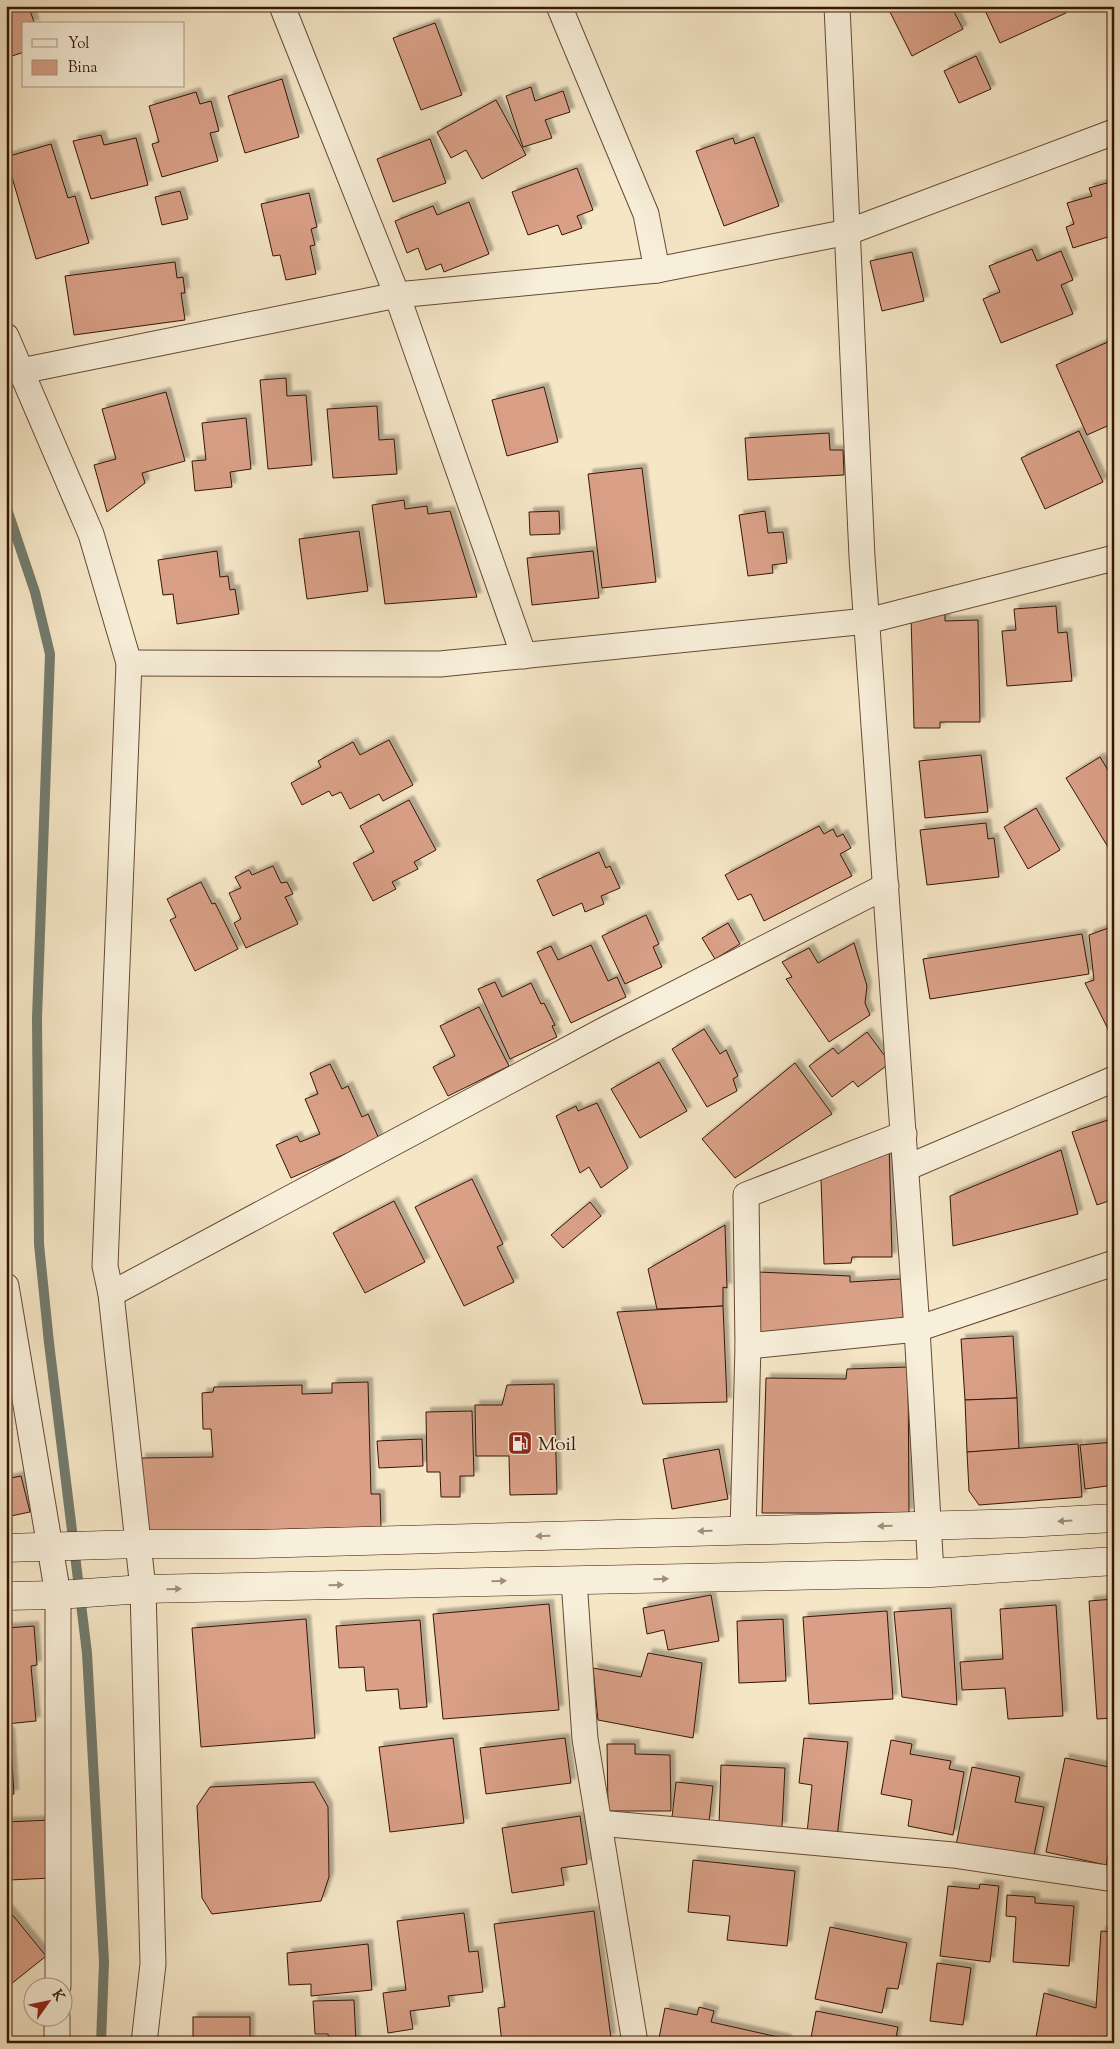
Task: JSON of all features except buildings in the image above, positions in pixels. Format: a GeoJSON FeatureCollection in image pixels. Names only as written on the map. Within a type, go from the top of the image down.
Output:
{"type":"FeatureCollection","features":[{"type":"Feature","properties":{"kind":"main road"},"geometry":{"type":"LineString","coordinates":[[6,1548],[56,1548],[138,1544],[252,1544],[1024,1523],[1114,1518]]}},
{"type":"Feature","properties":{"kind":"main road"},"geometry":{"type":"LineString","coordinates":[[6,1596],[63,1595],[143,1589],[931,1574],[1114,1561]]}},
{"type":"Feature","properties":{"kind":"street"},"geometry":{"type":"LineString","coordinates":[[559,6],[646,214],[657,270]]}},
{"type":"Feature","properties":{"kind":"street"},"geometry":{"type":"LineString","coordinates":[[837,6],[867,621],[918,1329],[931,1574]]}},
{"type":"Feature","properties":{"kind":"street"},"geometry":{"type":"LineString","coordinates":[[288,8],[397,295],[524,656]]}},
{"type":"Feature","properties":{"kind":"street"},"geometry":{"type":"LineString","coordinates":[[21,371],[397,295],[657,270],[848,232],[1114,132]]}},
{"type":"Feature","properties":{"kind":"street"},"geometry":{"type":"LineString","coordinates":[[6,336],[91,534],[129,664],[106,1266],[111,1294],[143,1589],[153,1964],[144,2043]]}},
{"type":"Feature","properties":{"kind":"street"},"geometry":{"type":"LineString","coordinates":[[129,664],[440,664],[867,621],[1114,558]]}},
{"type":"Feature","properties":{"kind":"street"},"geometry":{"type":"LineString","coordinates":[[111,1294],[608,1028],[886,886]]}},
{"type":"Feature","properties":{"kind":"street"},"geometry":{"type":"LineString","coordinates":[[906,1168],[1114,1079]]}},
{"type":"Feature","properties":{"kind":"street"},"geometry":{"type":"LineString","coordinates":[[743,1530],[748,1346],[746,1195],[904,1134]]}},
{"type":"Feature","properties":{"kind":"street"},"geometry":{"type":"LineString","coordinates":[[748,1346],[918,1329],[1114,1263]]}},
{"type":"Feature","properties":{"kind":"street"},"geometry":{"type":"LineString","coordinates":[[6,1286],[56,1548],[63,1595],[58,1976]]}},
{"type":"Feature","properties":{"kind":"street"},"geometry":{"type":"LineString","coordinates":[[574,1580],[585,1740],[635,2043]]}},
{"type":"Feature","properties":{"kind":"street"},"geometry":{"type":"LineString","coordinates":[[599,1823],[954,1855],[1114,1879]]}},
{"type":"Feature","properties":{"kind":"street"},"geometry":{"type":"LineString","coordinates":[[57,2026],[57,2043]]}},
{"type":"Feature","properties":{"kind":"waterway"},"geometry":{"type":"LineString","coordinates":[[6,506],[35,592],[50,654],[37,1018],[39,1244],[49,1343],[87,1653],[104,1962],[101,2043]]}},
{"type":"Feature","properties":{"kind":"place","name":"Moil"},"geometry":{"type":"Point","coordinates":[520,1443]}}]}
